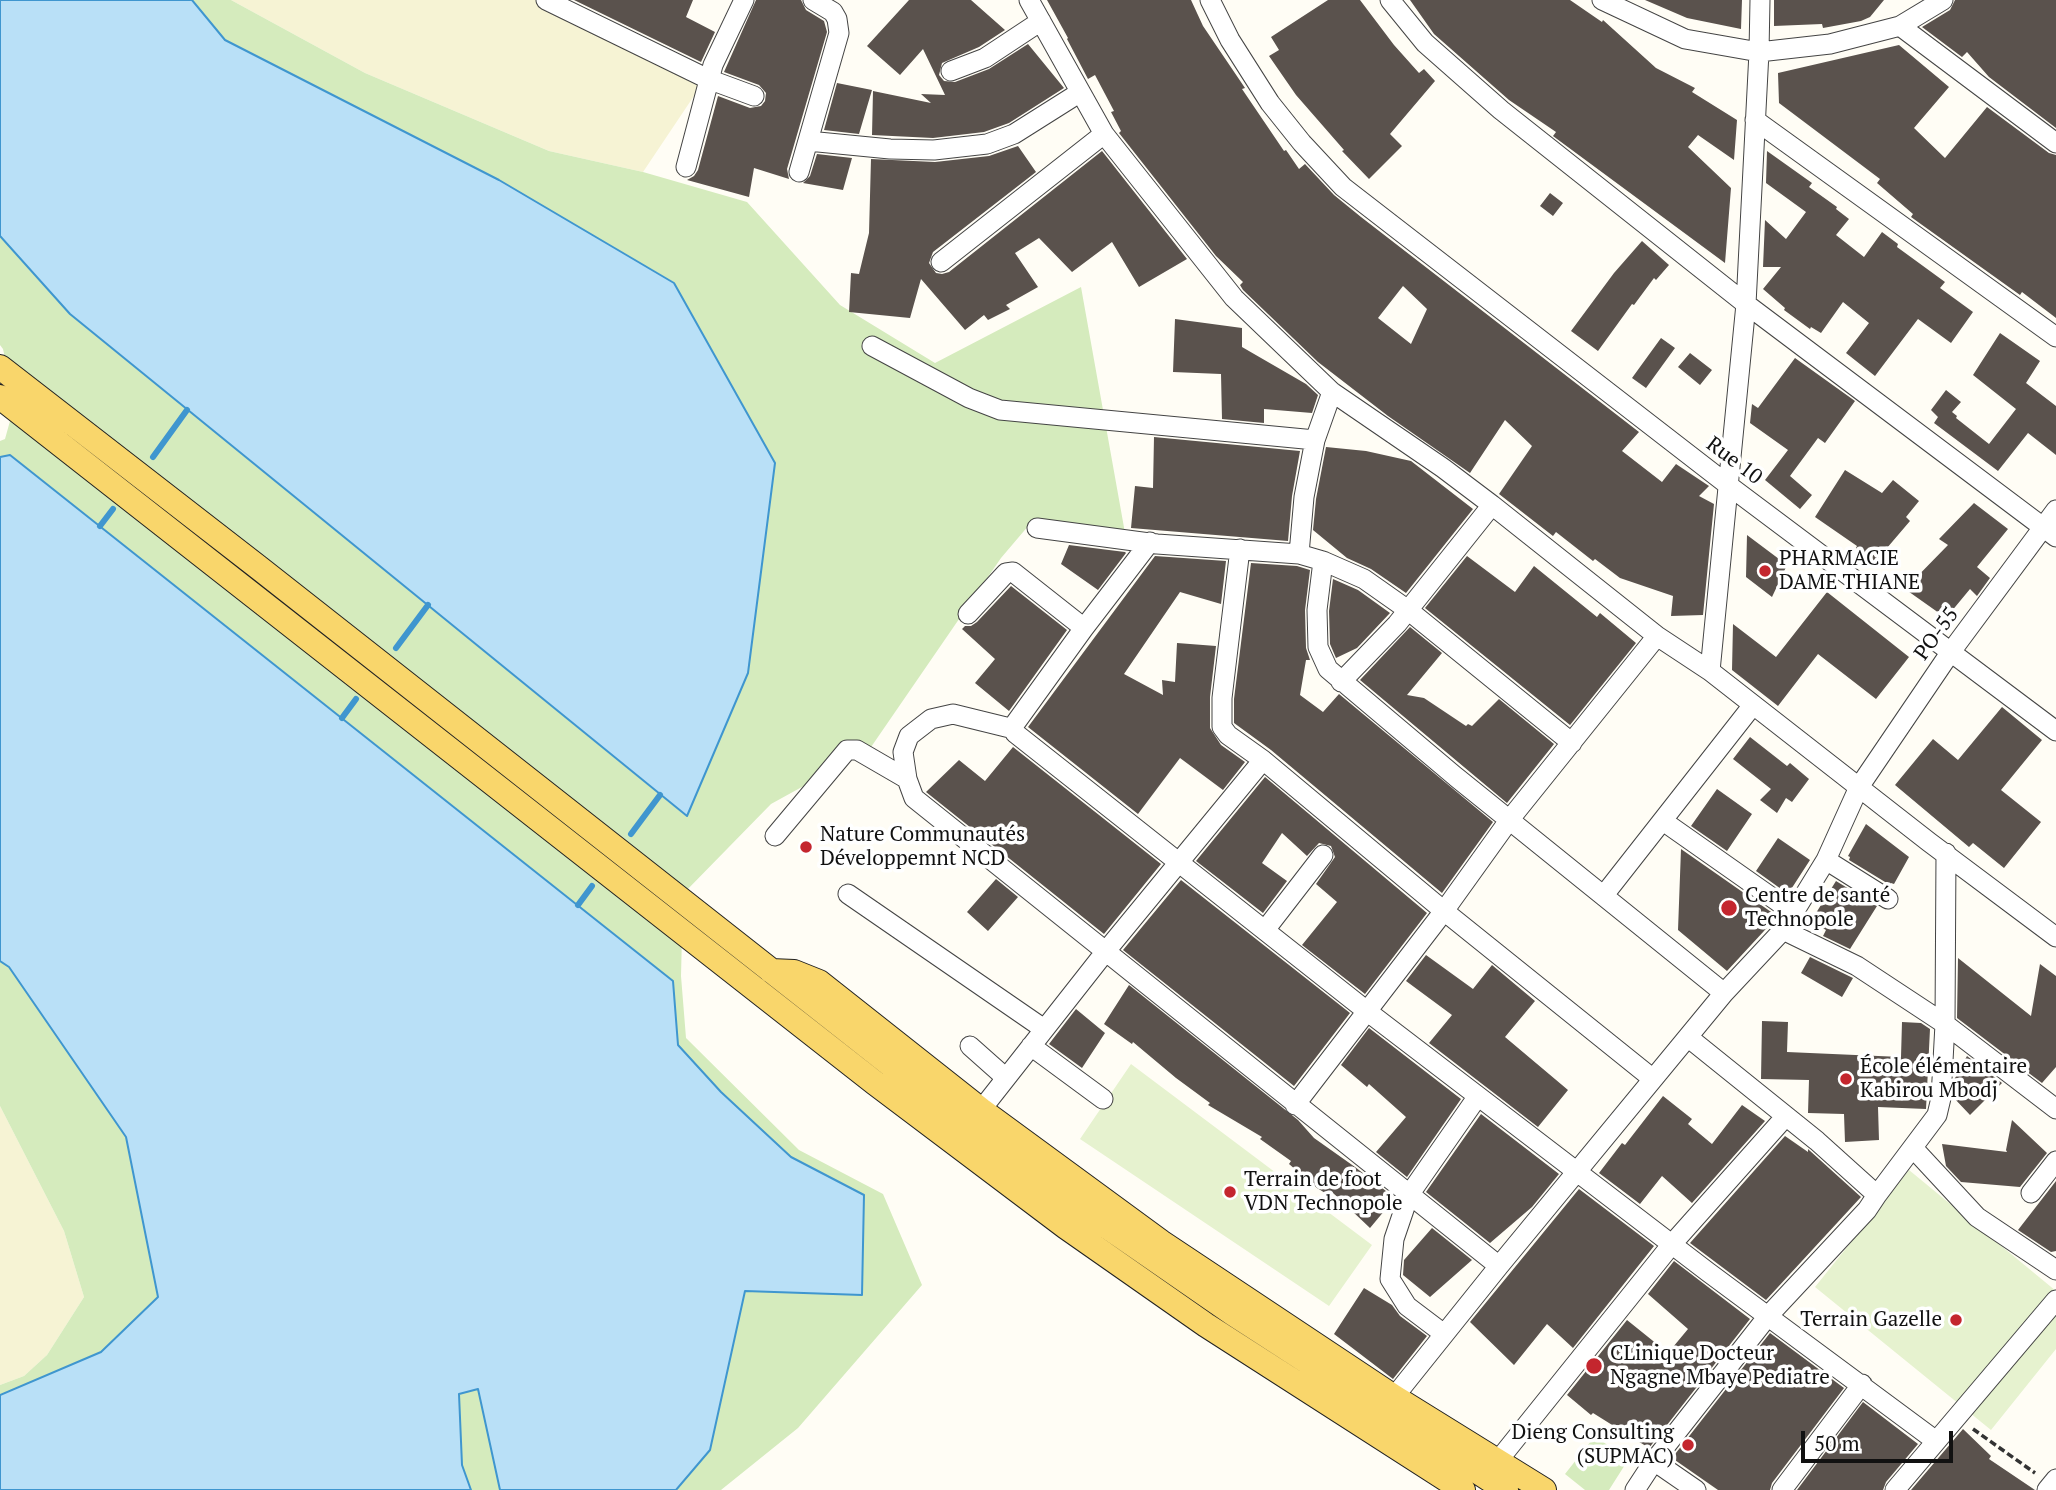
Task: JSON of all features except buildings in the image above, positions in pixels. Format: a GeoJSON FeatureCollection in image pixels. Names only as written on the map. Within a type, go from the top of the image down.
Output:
{"type":"FeatureCollection","features":[{"type":"Feature","properties":{"kind":"main road"},"geometry":{"type":"LineString","coordinates":[[0,367],[923,1090],[1083,1210],[1232,1313],[1506,1490]]}},
{"type":"Feature","properties":{"kind":"main road"},"geometry":{"type":"LineString","coordinates":[[0,397],[831,1049],[1045,1211],[1206,1325],[1463,1490]]}},
{"type":"Feature","properties":{"kind":"main road"},"geometry":{"type":"LineString","coordinates":[[771,971],[794,972],[819,982],[981,1110],[1161,1242],[1394,1398],[1544,1490]]}},
{"type":"Feature","properties":{"kind":"street"},"geometry":{"type":"LineString","coordinates":[[546,0],[708,79],[754,96]]}},
{"type":"Feature","properties":{"kind":"street"},"geometry":{"type":"LineString","coordinates":[[686,167],[708,79],[744,0]]}},
{"type":"Feature","properties":{"kind":"street"},"geometry":{"type":"LineString","coordinates":[[799,173],[839,33],[833,12],[813,0]]}},
{"type":"Feature","properties":{"kind":"street"},"geometry":{"type":"LineString","coordinates":[[1029,0],[1104,134],[1234,298],[1332,393],[1443,468],[1657,636],[1710,671],[2056,937]]}},
{"type":"Feature","properties":{"kind":"street","name":"Rue 10"},"geometry":{"type":"LineString","coordinates":[[1210,0],[1230,40],[1270,103],[1343,187],[1728,485],[2056,731]]}},
{"type":"Feature","properties":{"kind":"street"},"geometry":{"type":"LineString","coordinates":[[1390,0],[1425,44],[1501,110],[1746,304],[2050,532]]}},
{"type":"Feature","properties":{"kind":"street"},"geometry":{"type":"LineString","coordinates":[[1602,0],[1685,39],[1759,52],[1830,44],[1900,26],[1943,0]]}},
{"type":"Feature","properties":{"kind":"street"},"geometry":{"type":"LineString","coordinates":[[1710,671],[1746,304],[1760,0]]}},
{"type":"Feature","properties":{"kind":"street"},"geometry":{"type":"LineString","coordinates":[[951,71],[985,58],[1041,22]]}},
{"type":"Feature","properties":{"kind":"street"},"geometry":{"type":"LineString","coordinates":[[1900,26],[2056,143]]}},
{"type":"Feature","properties":{"kind":"street"},"geometry":{"type":"LineString","coordinates":[[808,141],[890,149],[934,150],[987,145],[1014,135],[1079,93]]}},
{"type":"Feature","properties":{"kind":"street"},"geometry":{"type":"LineString","coordinates":[[1755,120],[2056,337]]}},
{"type":"Feature","properties":{"kind":"street"},"geometry":{"type":"LineString","coordinates":[[941,262],[1104,134]]}},
{"type":"Feature","properties":{"kind":"street"},"geometry":{"type":"LineString","coordinates":[[872,346],[969,398],[1000,410],[1315,440]]}},
{"type":"Feature","properties":{"kind":"street"},"geometry":{"type":"LineString","coordinates":[[1300,554],[1304,497],[1315,440],[1332,393]]}},
{"type":"Feature","properties":{"kind":"street"},"geometry":{"type":"LineString","coordinates":[[1341,682],[1408,610],[1492,505]]}},
{"type":"Feature","properties":{"kind":"street","name":"PO-55"},"geometry":{"type":"LineString","coordinates":[[1394,1398],[1724,993],[1783,930],[1826,860],[1860,787],[1950,653],[2050,532],[2056,510]]}},
{"type":"Feature","properties":{"kind":"street"},"geometry":{"type":"LineString","coordinates":[[1037,528],[1150,542],[1300,554],[1323,561],[1364,579],[1408,610],[1572,743]]}},
{"type":"Feature","properties":{"kind":"street"},"geometry":{"type":"LineString","coordinates":[[1150,542],[1014,725],[1015,733],[1368,1012],[1576,1172],[1936,1441]]}},
{"type":"Feature","properties":{"kind":"street"},"geometry":{"type":"LineString","coordinates":[[1240,549],[1222,698],[1222,727],[1228,735],[1653,1079]]}},
{"type":"Feature","properties":{"kind":"street"},"geometry":{"type":"LineString","coordinates":[[1323,561],[1317,610],[1318,647],[1328,669],[1724,993]]}},
{"type":"Feature","properties":{"kind":"street"},"geometry":{"type":"LineString","coordinates":[[968,614],[1006,573],[1013,572],[1084,628]]}},
{"type":"Feature","properties":{"kind":"street"},"geometry":{"type":"LineString","coordinates":[[1295,1105],[1444,911],[1510,819],[1657,636]]}},
{"type":"Feature","properties":{"kind":"street"},"geometry":{"type":"LineString","coordinates":[[1604,895],[1753,705]]}},
{"type":"Feature","properties":{"kind":"street"},"geometry":{"type":"LineString","coordinates":[[1014,729],[953,714],[931,719],[909,736],[903,752],[907,779],[915,798],[1499,1266]]}},
{"type":"Feature","properties":{"kind":"street"},"geometry":{"type":"LineString","coordinates":[[775,836],[847,750],[857,750],[907,779]]}},
{"type":"Feature","properties":{"kind":"street"},"geometry":{"type":"LineString","coordinates":[[981,1110],[1106,951],[1263,761]]}},
{"type":"Feature","properties":{"kind":"street"},"geometry":{"type":"LineString","coordinates":[[1663,821],[1794,913]]}},
{"type":"Feature","properties":{"kind":"street"},"geometry":{"type":"LineString","coordinates":[[1635,1490],[1654,1461],[1768,1316],[1867,1210],[1937,1115],[1941,1098],[1945,1024],[1946,853]]}},
{"type":"Feature","properties":{"kind":"street"},"geometry":{"type":"LineString","coordinates":[[1265,930],[1323,855]]}},
{"type":"Feature","properties":{"kind":"street"},"geometry":{"type":"LineString","coordinates":[[1826,860],[1888,899]]}},
{"type":"Feature","properties":{"kind":"street"},"geometry":{"type":"LineString","coordinates":[[848,894],[1044,1029]]}},
{"type":"Feature","properties":{"kind":"street"},"geometry":{"type":"LineString","coordinates":[[1783,930],[1857,966],[1945,1024],[2056,1110]]}},
{"type":"Feature","properties":{"kind":"street"},"geometry":{"type":"LineString","coordinates":[[1689,1038],[1786,1116],[1877,1195]]}},
{"type":"Feature","properties":{"kind":"street"},"geometry":{"type":"LineString","coordinates":[[970,1046],[1006,1078]]}},
{"type":"Feature","properties":{"kind":"street"},"geometry":{"type":"LineString","coordinates":[[1031,1046],[1103,1100]]}},
{"type":"Feature","properties":{"kind":"street"},"geometry":{"type":"LineString","coordinates":[[1444,1334],[1407,1306],[1390,1279],[1394,1239],[1409,1195],[1478,1096]]}},
{"type":"Feature","properties":{"kind":"street"},"geometry":{"type":"LineString","coordinates":[[1497,1462],[1672,1244],[1786,1116]]}},
{"type":"Feature","properties":{"kind":"street"},"geometry":{"type":"LineString","coordinates":[[1913,1148],[1977,1217],[2056,1270]]}},
{"type":"Feature","properties":{"kind":"street"},"geometry":{"type":"LineString","coordinates":[[2031,1193],[2056,1161]]}},
{"type":"Feature","properties":{"kind":"street"},"geometry":{"type":"LineString","coordinates":[[1895,1490],[2056,1300]]}},
{"type":"Feature","properties":{"kind":"street"},"geometry":{"type":"LineString","coordinates":[[1782,1490],[1862,1384]]}},
{"type":"Feature","properties":{"kind":"street"},"geometry":{"type":"LineString","coordinates":[[1654,1461],[1696,1490]]}},
{"type":"Feature","properties":{"kind":"path"},"geometry":{"type":"LineString","coordinates":[[1958,1416],[2051,1485]]}},
{"type":"Feature","properties":{"kind":"shaded area"},"geometry":{"type":"Polygon","coordinates":[[[231,0],[552,0],[708,75],[643,172],[549,151],[365,73],[231,0]]]}},
{"type":"Feature","properties":{"kind":"shaded area"},"geometry":{"type":"Polygon","coordinates":[[[0,1106],[64,1231],[84,1297],[47,1355],[24,1376],[0,1385],[0,1106]]]}},
{"type":"Feature","properties":{"kind":"green space"},"geometry":{"type":"Polygon","coordinates":[[[192,0],[231,0],[365,73],[549,151],[643,172],[747,202],[840,305],[935,363],[1081,287],[1125,533],[1035,518],[1001,558],[869,750],[771,804],[683,894],[681,976],[686,1038],[799,1150],[883,1194],[922,1285],[798,1428],[721,1490],[676,1490],[710,1450],[745,1291],[862,1295],[864,1196],[791,1157],[721,1092],[678,1045],[673,981],[10,455],[0,457],[0,441],[5,439],[15,403],[0,345],[0,236],[70,314],[686,816],[675,283],[499,180],[225,40],[192,0]]]}},
{"type":"Feature","properties":{"kind":"green space"},"geometry":{"type":"Polygon","coordinates":[[[0,961],[9,967],[126,1137],[158,1297],[101,1352],[0,1395],[0,1385],[24,1376],[47,1355],[84,1297],[64,1231],[0,1106],[0,961]]]}},
{"type":"Feature","properties":{"kind":"green space","name":"Terrain de foot VDN Technopole"},"geometry":{"type":"Polygon","coordinates":[[[1131,1064],[1372,1245],[1329,1306],[1080,1139],[1131,1064]]]}},
{"type":"Feature","properties":{"kind":"green space","name":"Terrain Gazelle"},"geometry":{"type":"Polygon","coordinates":[[[1909,1170],[2056,1291],[2056,1349],[1991,1430],[1815,1287],[1909,1170]]]}},
{"type":"Feature","properties":{"kind":"green space"},"geometry":{"type":"Polygon","coordinates":[[[479,1389],[500,1490],[471,1490],[462,1465],[459,1394],[479,1389]]]}},
{"type":"Feature","properties":{"kind":"green space"},"geometry":{"type":"Polygon","coordinates":[[[1595,1436],[1628,1460],[1609,1490],[1585,1490],[1565,1474],[1595,1436]]]}},
{"type":"Feature","properties":{"kind":"water"},"geometry":{"type":"Polygon","coordinates":[[[0,0],[192,0],[225,40],[499,180],[674,283],[775,463],[748,673],[687,816],[70,314],[0,236],[0,0]]]}},
{"type":"Feature","properties":{"kind":"water"},"geometry":{"type":"Polygon","coordinates":[[[10,455],[673,981],[678,1045],[721,1092],[791,1157],[864,1195],[862,1295],[745,1291],[710,1450],[676,1490],[500,1490],[478,1389],[459,1394],[462,1465],[471,1490],[0,1490],[0,1395],[101,1352],[158,1297],[126,1137],[9,967],[0,961],[0,457],[10,455]]]}},
{"type":"Feature","properties":{"kind":"waterway"},"geometry":{"type":"LineString","coordinates":[[153,457],[187,410]]}},
{"type":"Feature","properties":{"kind":"waterway"},"geometry":{"type":"LineString","coordinates":[[100,526],[113,509]]}},
{"type":"Feature","properties":{"kind":"waterway"},"geometry":{"type":"LineString","coordinates":[[396,648],[428,605]]}},
{"type":"Feature","properties":{"kind":"waterway"},"geometry":{"type":"LineString","coordinates":[[342,718],[356,699]]}},
{"type":"Feature","properties":{"kind":"waterway"},"geometry":{"type":"LineString","coordinates":[[631,834],[660,795]]}},
{"type":"Feature","properties":{"kind":"waterway"},"geometry":{"type":"LineString","coordinates":[[578,905],[592,886]]}},
{"type":"Feature","properties":{"kind":"place","name":"PHARMACIE DAME THIANE"},"geometry":{"type":"Point","coordinates":[1765,571]}},
{"type":"Feature","properties":{"kind":"place","name":"Nature Communautés Développemnt NCD"},"geometry":{"type":"Point","coordinates":[806,847]}},
{"type":"Feature","properties":{"kind":"place","name":"Centre de santé Technopole"},"geometry":{"type":"Point","coordinates":[1729,908]}},
{"type":"Feature","properties":{"kind":"place","name":"École élémentaire Kabirou Mbodj"},"geometry":{"type":"Point","coordinates":[1846,1079]}},
{"type":"Feature","properties":{"kind":"place","name":"Terrain de foot VDN Technopole"},"geometry":{"type":"Point","coordinates":[1230,1192]}},
{"type":"Feature","properties":{"kind":"place","name":"Terrain Gazelle"},"geometry":{"type":"Point","coordinates":[1956,1320]}},
{"type":"Feature","properties":{"kind":"place","name":"CLinique Docteur Ngagne Mbaye Pediatre"},"geometry":{"type":"Point","coordinates":[1594,1366]}},
{"type":"Feature","properties":{"kind":"place","name":"Dieng Consulting (SUPMAC)"},"geometry":{"type":"Point","coordinates":[1688,1445]}}]}
